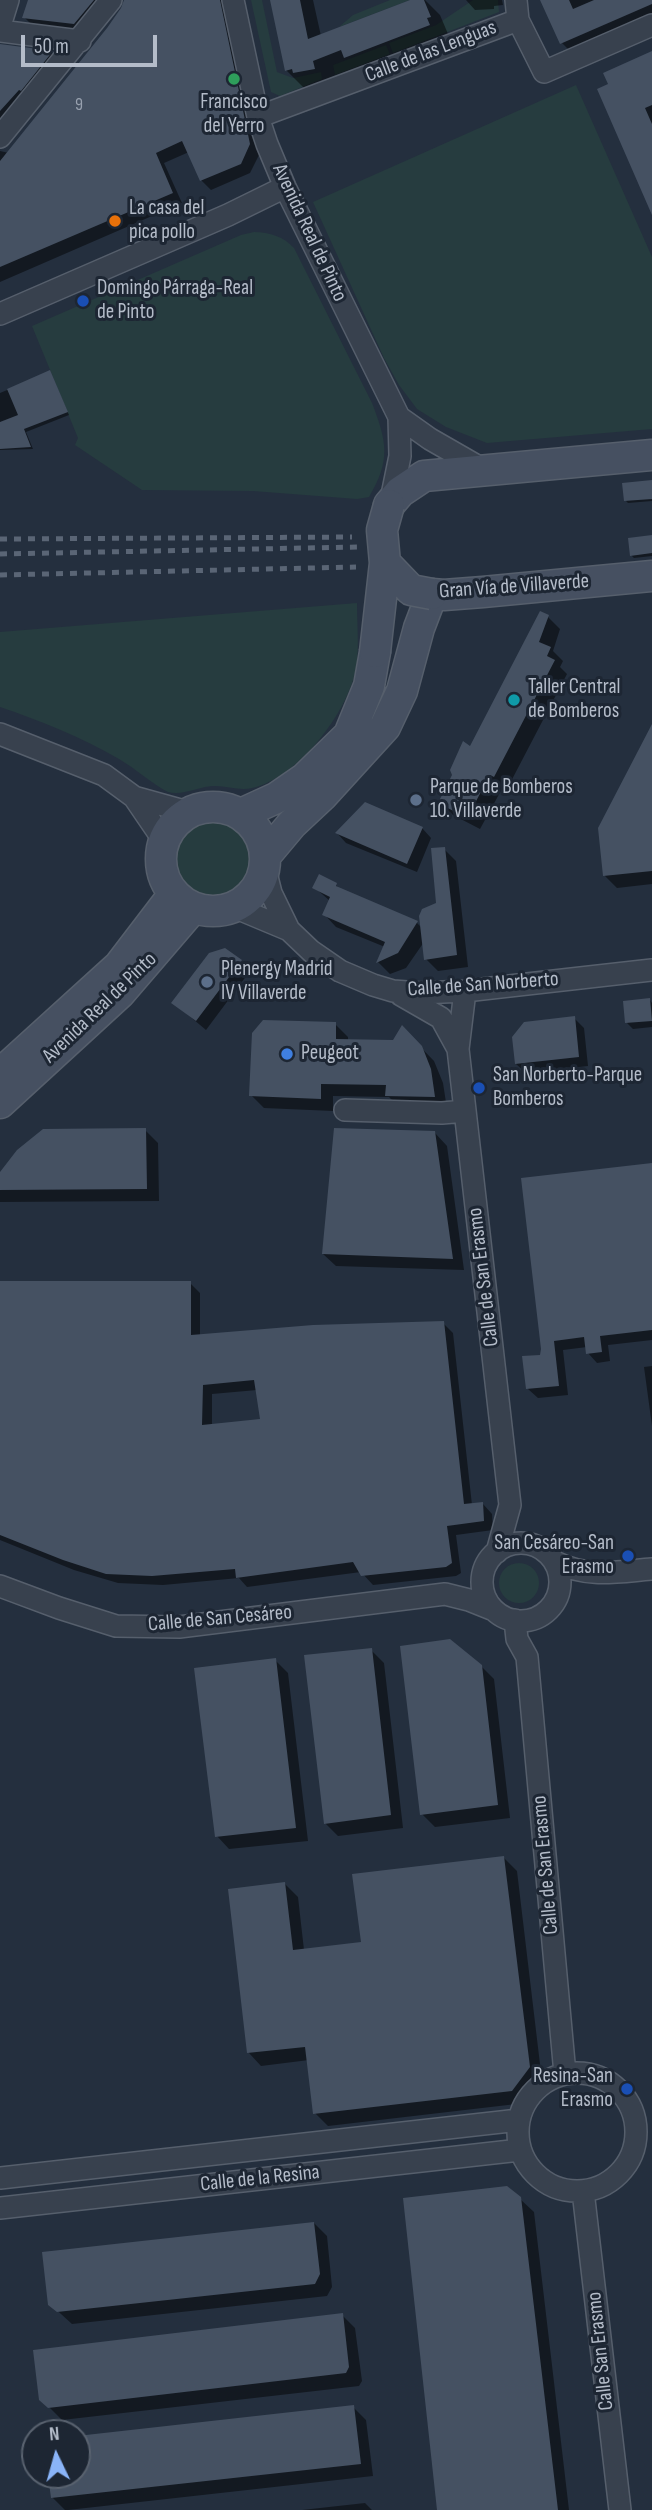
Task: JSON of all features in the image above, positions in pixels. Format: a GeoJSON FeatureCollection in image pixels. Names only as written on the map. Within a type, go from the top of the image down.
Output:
{"type":"FeatureCollection","features":[{"type":"Feature","properties":{"kind":"main road"},"geometry":{"type":"LineString","coordinates":[[241,814],[276,798],[306,778],[349,734],[369,686],[375,652],[385,563],[382,530],[389,505],[400,492],[424,477],[652,455]]}},
{"type":"Feature","properties":{"kind":"main road","name":"Gran Vía de Villaverde"},"geometry":{"type":"LineString","coordinates":[[385,563],[411,590],[444,595],[652,576]]}},
{"type":"Feature","properties":{"kind":"main road"},"geometry":{"type":"LineString","coordinates":[[266,862],[258,831],[241,814],[224,807],[206,807],[188,812],[173,824],[164,841],[160,861],[166,882],[184,901],[216,911],[234,907],[254,892],[266,862],[292,824],[323,795],[385,727],[402,691],[419,628],[432,594]]}},
{"type":"Feature","properties":{"kind":"main road","name":"Avenida Real de Pinto"},"geometry":{"type":"LineString","coordinates":[[0,1074],[119,966],[184,901]]}},
{"type":"Feature","properties":{"kind":"main road","name":"Avenida Real de Pinto"},"geometry":{"type":"LineString","coordinates":[[0,1103],[120,993],[184,901]]}},
{"type":"Feature","properties":{"kind":"street"},"geometry":{"type":"LineString","coordinates":[[8,0],[0,28],[80,41]]}},
{"type":"Feature","properties":{"kind":"street"},"geometry":{"type":"LineString","coordinates":[[0,137],[111,0]]}},
{"type":"Feature","properties":{"kind":"street","name":"Avenida Real de Pinto"},"geometry":{"type":"LineString","coordinates":[[233,0],[258,117],[285,187],[399,417],[400,456],[389,505]]}},
{"type":"Feature","properties":{"kind":"street","name":"Calle de las Lenguas"},"geometry":{"type":"LineString","coordinates":[[258,117],[517,10],[544,72],[652,25]]}},
{"type":"Feature","properties":{"kind":"street"},"geometry":{"type":"LineString","coordinates":[[0,314],[228,215],[285,187]]}},
{"type":"Feature","properties":{"kind":"street","name":"Avenida Real de Pinto"},"geometry":{"type":"LineString","coordinates":[[399,417],[430,439],[484,470]]}},
{"type":"Feature","properties":{"kind":"street"},"geometry":{"type":"LineString","coordinates":[[0,734],[104,775],[134,797],[164,841]]}},
{"type":"Feature","properties":{"kind":"street"},"geometry":{"type":"LineString","coordinates":[[134,797],[188,812]]}},
{"type":"Feature","properties":{"kind":"street","name":"Calle de San Norberto"},"geometry":{"type":"LineString","coordinates":[[266,862],[271,892],[289,930]]}},
{"type":"Feature","properties":{"kind":"street","name":"Calle de San Norberto"},"geometry":{"type":"LineString","coordinates":[[234,907],[289,930],[311,951],[340,971],[393,991],[465,991],[652,970]]}},
{"type":"Feature","properties":{"kind":"street","name":"Calle de San Erasmo"},"geometry":{"type":"LineString","coordinates":[[393,991],[441,1018],[457,1049]]}},
{"type":"Feature","properties":{"kind":"street","name":"Calle de San Erasmo"},"geometry":{"type":"LineString","coordinates":[[465,991],[457,1049],[510,1505],[533,1545]]}},
{"type":"Feature","properties":{"kind":"street"},"geometry":{"type":"LineString","coordinates":[[345,1110],[442,1113],[465,1111]]}},
{"type":"Feature","properties":{"kind":"street","name":"Calle de San Erasmo"},"geometry":{"type":"LineString","coordinates":[[491,1559],[510,1505]]}},
{"type":"Feature","properties":{"kind":"street"},"geometry":{"type":"LineString","coordinates":[[555,1562],[560,1579],[559,1591],[550,1608],[524,1619],[495,1610],[486,1600],[483,1589],[491,1559],[512,1544],[533,1545],[555,1562],[571,1570],[594,1574],[652,1569]]}},
{"type":"Feature","properties":{"kind":"street","name":"Calle de San Cesáreo"},"geometry":{"type":"LineString","coordinates":[[445,1594],[491,1559]]}},
{"type":"Feature","properties":{"kind":"street"},"geometry":{"type":"LineString","coordinates":[[559,1591],[594,1574]]}},
{"type":"Feature","properties":{"kind":"street","name":"Calle de San Cesáreo"},"geometry":{"type":"LineString","coordinates":[[0,1586],[116,1626],[179,1627],[445,1594],[495,1610]]}},
{"type":"Feature","properties":{"kind":"street","name":"Calle de San Erasmo"},"geometry":{"type":"LineString","coordinates":[[524,1619],[535,1637],[527,1657],[565,2074]]}},
{"type":"Feature","properties":{"kind":"street"},"geometry":{"type":"LineString","coordinates":[[565,2074],[589,2074],[609,2082],[642,2107],[644,2133],[621,2172],[604,2185],[583,2191],[566,2191],[546,2183],[531,2171],[520,2150],[517,2134],[527,2099],[545,2082],[565,2074]]}},
{"type":"Feature","properties":{"kind":"street","name":"Calle de la Resina"},"geometry":{"type":"LineString","coordinates":[[0,2178],[519,2120]]}},
{"type":"Feature","properties":{"kind":"street","name":"Calle de la Resina"},"geometry":{"type":"LineString","coordinates":[[0,2208],[520,2150]]}},
{"type":"Feature","properties":{"kind":"street","name":"Calle San Erasmo"},"geometry":{"type":"LineString","coordinates":[[583,2191],[620,2510]]}},
{"type":"Feature","properties":{"kind":"green space"},"geometry":{"type":"Polygon","coordinates":[[[251,0],[262,0],[277,72],[293,78],[321,72],[322,79],[280,96],[271,92],[251,0]]]}},
{"type":"Feature","properties":{"kind":"green space"},"geometry":{"type":"Polygon","coordinates":[[[390,0],[410,0],[339,27],[353,15],[390,0]]]}},
{"type":"Feature","properties":{"kind":"green space"},"geometry":{"type":"Polygon","coordinates":[[[473,0],[498,0],[499,12],[393,53],[389,43],[436,25],[473,0]]]}},
{"type":"Feature","properties":{"kind":"green space"},"geometry":{"type":"Polygon","coordinates":[[[386,45],[390,54],[335,75],[333,65],[386,45]]]}},
{"type":"Feature","properties":{"kind":"green space"},"geometry":{"type":"Polygon","coordinates":[[[576,85],[652,257],[652,429],[487,443],[446,427],[417,409],[399,385],[313,202],[576,85]]]}},
{"type":"Feature","properties":{"kind":"green space"},"geometry":{"type":"Polygon","coordinates":[[[254,232],[276,236],[294,248],[372,403],[381,429],[384,461],[369,497],[357,499],[253,491],[142,490],[75,445],[78,438],[32,326],[241,235],[254,232]]]}},
{"type":"Feature","properties":{"kind":"green space"},"geometry":{"type":"Polygon","coordinates":[[[357,603],[357,662],[345,700],[305,756],[270,782],[252,788],[215,786],[180,793],[168,792],[119,759],[90,744],[0,707],[0,632],[357,603]]]}},
{"type":"Feature","properties":{"kind":"green space"},"geometry":{"type":"Polygon","coordinates":[[[213,819],[236,826],[248,838],[255,861],[248,884],[236,896],[213,903],[190,896],[178,884],[171,861],[178,838],[190,826],[213,819]]]}},
{"type":"Feature","properties":{"kind":"green space"},"geometry":{"type":"Polygon","coordinates":[[[519,1563],[533,1569],[539,1583],[533,1597],[519,1603],[505,1597],[499,1583],[505,1569],[519,1563]]]}},
{"type":"Feature","properties":{"kind":"building"},"geometry":{"type":"Polygon","coordinates":[[[28,0],[94,0],[74,24],[22,18],[28,0]]]}},
{"type":"Feature","properties":{"kind":"building"},"geometry":{"type":"Polygon","coordinates":[[[124,0],[220,0],[250,144],[241,164],[200,181],[182,141],[156,153],[173,193],[0,267],[0,161],[107,28],[124,0]]]}},
{"type":"Feature","properties":{"kind":"building"},"geometry":{"type":"Polygon","coordinates":[[[270,0],[300,0],[308,39],[410,0],[424,0],[431,17],[427,18],[430,25],[344,58],[341,50],[313,61],[315,69],[293,73],[292,69],[285,71],[270,0]]]}},
{"type":"Feature","properties":{"kind":"building"},"geometry":{"type":"Polygon","coordinates":[[[540,0],[569,0],[573,9],[594,0],[652,0],[652,4],[560,44],[540,0]]]}},
{"type":"Feature","properties":{"kind":"building"},"geometry":{"type":"Polygon","coordinates":[[[0,44],[53,51],[21,91],[19,90],[0,111],[0,44]]]}},
{"type":"Feature","properties":{"kind":"building"},"geometry":{"type":"Polygon","coordinates":[[[652,51],[652,105],[645,108],[652,124],[652,215],[597,89],[608,84],[603,73],[652,51]]]}},
{"type":"Feature","properties":{"kind":"building"},"geometry":{"type":"Polygon","coordinates":[[[50,370],[68,412],[24,429],[31,447],[0,449],[0,422],[18,415],[7,389],[50,370]]]}},
{"type":"Feature","properties":{"kind":"building"},"geometry":{"type":"Polygon","coordinates":[[[652,480],[652,499],[624,501],[622,483],[652,480]]]}},
{"type":"Feature","properties":{"kind":"building"},"geometry":{"type":"Polygon","coordinates":[[[652,535],[652,553],[630,556],[628,538],[652,535]]]}},
{"type":"Feature","properties":{"kind":"building","name":"Taller Central de Bomberos"},"geometry":{"type":"Polygon","coordinates":[[[540,611],[549,615],[539,642],[551,647],[547,656],[555,660],[494,777],[490,775],[467,818],[438,803],[452,775],[450,770],[463,741],[470,746],[540,611]]]}},
{"type":"Feature","properties":{"kind":"building"},"geometry":{"type":"Polygon","coordinates":[[[652,724],[652,871],[603,876],[598,828],[652,724]]]}},
{"type":"Feature","properties":{"kind":"building"},"geometry":{"type":"Polygon","coordinates":[[[365,802],[423,827],[407,864],[335,833],[365,802]]]}},
{"type":"Feature","properties":{"kind":"building"},"geometry":{"type":"Polygon","coordinates":[[[445,847],[457,955],[424,960],[419,916],[422,909],[436,903],[431,848],[445,847]]]}},
{"type":"Feature","properties":{"kind":"building"},"geometry":{"type":"Polygon","coordinates":[[[319,874],[337,883],[336,886],[418,921],[398,953],[376,963],[385,942],[322,915],[330,897],[312,888],[319,874]]]}},
{"type":"Feature","properties":{"kind":"building","name":"Plenergy Madrid IV Villaverde"},"geometry":{"type":"Polygon","coordinates":[[[225,948],[242,960],[196,1021],[171,1003],[209,953],[225,948]]]}},
{"type":"Feature","properties":{"kind":"building"},"geometry":{"type":"Polygon","coordinates":[[[650,998],[652,1021],[625,1023],[623,1001],[650,998]]]}},
{"type":"Feature","properties":{"kind":"building"},"geometry":{"type":"Polygon","coordinates":[[[575,1016],[579,1057],[515,1064],[512,1037],[524,1022],[575,1016]]]}},
{"type":"Feature","properties":{"kind":"building"},"geometry":{"type":"Polygon","coordinates":[[[263,1020],[336,1022],[336,1039],[393,1040],[402,1025],[422,1046],[431,1069],[435,1097],[385,1096],[386,1085],[321,1084],[321,1099],[249,1096],[252,1033],[263,1020]]]}},
{"type":"Feature","properties":{"kind":"building"},"geometry":{"type":"Polygon","coordinates":[[[146,1128],[147,1189],[0,1190],[0,1172],[17,1150],[43,1129],[146,1128]]]}},
{"type":"Feature","properties":{"kind":"building"},"geometry":{"type":"Polygon","coordinates":[[[334,1128],[435,1131],[453,1259],[322,1254],[334,1128]]]}},
{"type":"Feature","properties":{"kind":"building"},"geometry":{"type":"Polygon","coordinates":[[[652,1163],[652,1330],[600,1336],[602,1352],[586,1354],[584,1337],[554,1341],[559,1386],[526,1389],[522,1356],[540,1355],[541,1349],[521,1178],[652,1163]]]}},
{"type":"Feature","properties":{"kind":"building"},"geometry":{"type":"Polygon","coordinates":[[[0,1281],[191,1281],[191,1335],[313,1325],[444,1321],[464,1504],[483,1502],[484,1521],[447,1526],[452,1563],[446,1567],[361,1576],[353,1562],[236,1578],[235,1569],[152,1576],[106,1574],[0,1535],[0,1281]],[[254,1380],[203,1385],[202,1425],[260,1419],[254,1380]]]}},
{"type":"Feature","properties":{"kind":"building"},"geometry":{"type":"Polygon","coordinates":[[[450,1639],[482,1665],[498,1805],[420,1815],[400,1646],[450,1639]]]}},
{"type":"Feature","properties":{"kind":"building"},"geometry":{"type":"Polygon","coordinates":[[[372,1648],[391,1815],[324,1824],[304,1655],[372,1648]]]}},
{"type":"Feature","properties":{"kind":"building"},"geometry":{"type":"Polygon","coordinates":[[[276,1658],[296,1828],[215,1837],[194,1668],[276,1658]]]}},
{"type":"Feature","properties":{"kind":"building"},"geometry":{"type":"Polygon","coordinates":[[[504,1856],[530,2067],[512,2091],[313,2114],[305,2047],[247,2053],[228,1889],[285,1882],[293,1950],[361,1942],[352,1874],[504,1856]]]}},
{"type":"Feature","properties":{"kind":"building"},"geometry":{"type":"Polygon","coordinates":[[[507,2186],[521,2197],[558,2510],[437,2510],[403,2198],[507,2186]]]}},
{"type":"Feature","properties":{"kind":"building"},"geometry":{"type":"Polygon","coordinates":[[[314,2222],[320,2274],[315,2284],[57,2312],[48,2305],[42,2252],[314,2222]]]}},
{"type":"Feature","properties":{"kind":"building"},"geometry":{"type":"Polygon","coordinates":[[[343,2313],[349,2367],[346,2373],[48,2408],[39,2400],[33,2350],[343,2313]]]}},
{"type":"Feature","properties":{"kind":"building"},"geometry":{"type":"Polygon","coordinates":[[[354,2405],[361,2464],[51,2498],[50,2489],[91,2489],[91,2434],[354,2405]]]}},
{"type":"Feature","properties":{"kind":"railway"},"geometry":{"type":"LineString","coordinates":[[0,539],[352,537]]}},
{"type":"Feature","properties":{"kind":"railway"},"geometry":{"type":"LineString","coordinates":[[0,554],[357,547]]}},
{"type":"Feature","properties":{"kind":"railway"},"geometry":{"type":"LineString","coordinates":[[0,575],[356,567]]}},
{"type":"Feature","properties":{"kind":"place","name":"Francisco del Yerro"},"geometry":{"type":"Point","coordinates":[234,79]}},
{"type":"Feature","properties":{"kind":"place","name":"La casa del pica pollo"},"geometry":{"type":"Point","coordinates":[115,221]}},
{"type":"Feature","properties":{"kind":"place","name":"Domingo Párraga-Real de Pinto"},"geometry":{"type":"Point","coordinates":[83,301]}},
{"type":"Feature","properties":{"kind":"place","name":"Taller Central de Bomberos"},"geometry":{"type":"Point","coordinates":[514,700]}},
{"type":"Feature","properties":{"kind":"place","name":"Parque de Bomberos 10. Villaverde"},"geometry":{"type":"Point","coordinates":[416,800]}},
{"type":"Feature","properties":{"kind":"place","name":"Plenergy Madrid IV Villaverde"},"geometry":{"type":"Point","coordinates":[207,982]}},
{"type":"Feature","properties":{"kind":"place","name":"Peugeot"},"geometry":{"type":"Point","coordinates":[287,1054]}},
{"type":"Feature","properties":{"kind":"place","name":"San Norberto-Parque Bomberos"},"geometry":{"type":"Point","coordinates":[479,1088]}},
{"type":"Feature","properties":{"kind":"place","name":"San Cesáreo-San Erasmo"},"geometry":{"type":"Point","coordinates":[628,1556]}},
{"type":"Feature","properties":{"kind":"place","name":"Resina-San Erasmo"},"geometry":{"type":"Point","coordinates":[627,2089]}}]}
